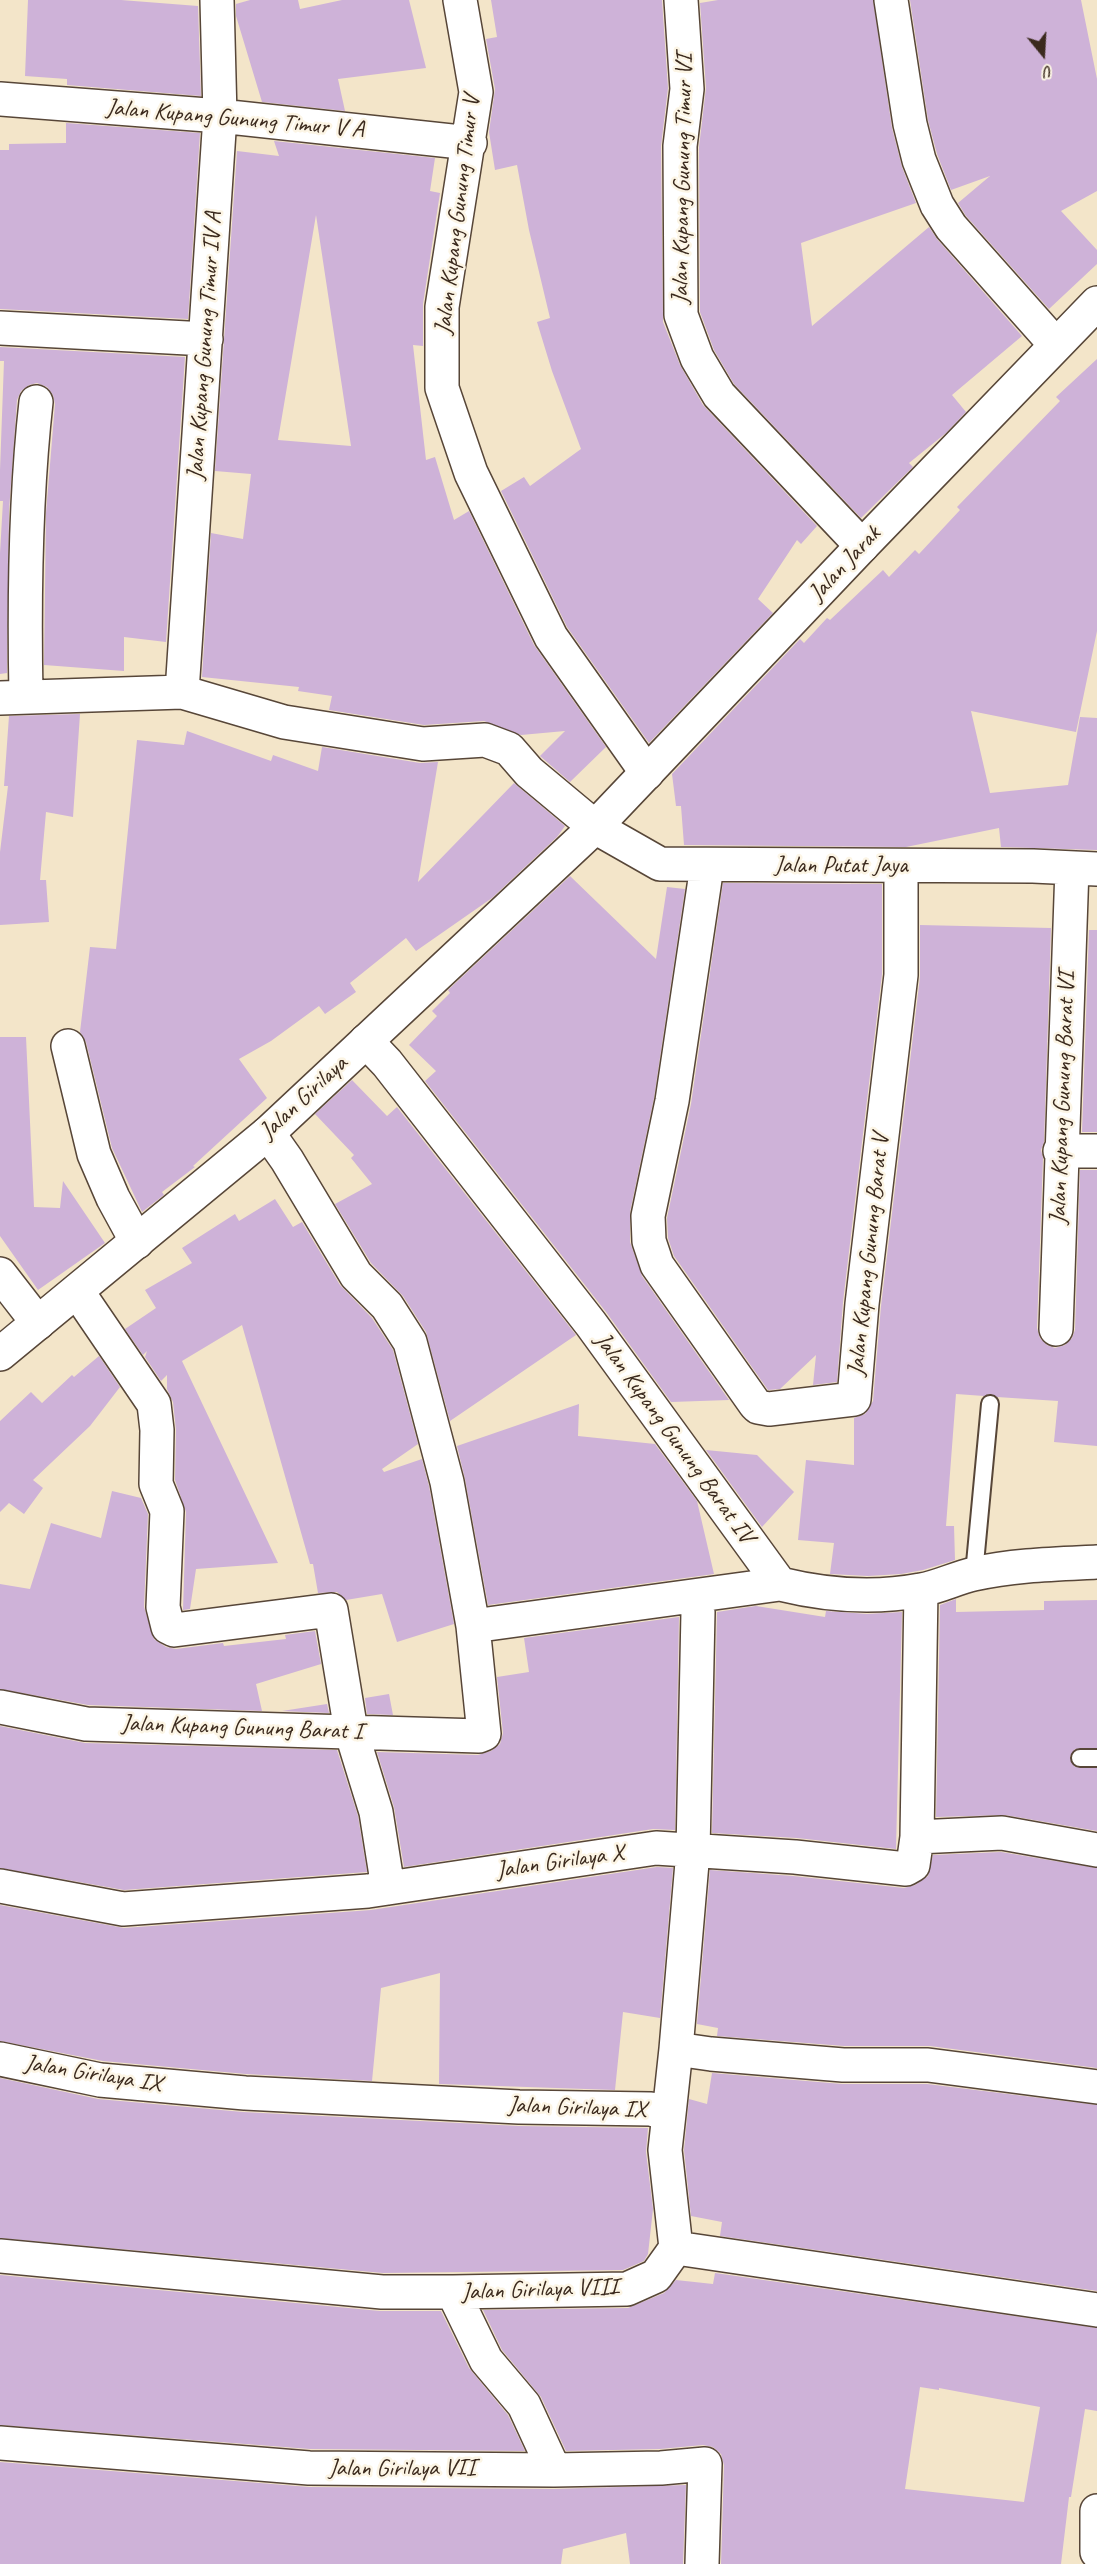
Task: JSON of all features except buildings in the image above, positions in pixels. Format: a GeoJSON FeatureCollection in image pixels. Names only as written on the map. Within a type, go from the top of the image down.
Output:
{"type":"FeatureCollection","features":[{"type":"Feature","properties":{"kind":"street","name":"Jalan Kupang Gunung Timur IV A"},"geometry":{"type":"LineString","coordinates":[[182,692],[220,116],[218,0]]}},
{"type":"Feature","properties":{"kind":"street","name":"Jalan Kupang Gunung Timur V"},"geometry":{"type":"LineString","coordinates":[[460,0],[476,92],[470,143],[442,306],[442,388],[471,474],[552,637],[647,773]]}},
{"type":"Feature","properties":{"kind":"street","name":"Jalan Kupang Gunung Timur VI"},"geometry":{"type":"LineString","coordinates":[[681,0],[687,89],[680,146],[681,315],[696,358],[719,395],[861,546]]}},
{"type":"Feature","properties":{"kind":"street"},"geometry":{"type":"LineString","coordinates":[[891,0],[910,123],[919,160],[937,206],[958,235],[1055,344]]}},
{"type":"Feature","properties":{"kind":"street","name":"Jalan Kupang Gunung Timur V A"},"geometry":{"type":"LineString","coordinates":[[0,99],[220,116],[470,143]]}},
{"type":"Feature","properties":{"kind":"street","name":"Jalan Jarak"},"geometry":{"type":"LineString","coordinates":[[595,827],[861,546],[1097,303]]}},
{"type":"Feature","properties":{"kind":"street"},"geometry":{"type":"LineString","coordinates":[[0,328],[206,339]]}},
{"type":"Feature","properties":{"kind":"street"},"geometry":{"type":"LineString","coordinates":[[13,697],[24,593],[27,484],[36,402]]}},
{"type":"Feature","properties":{"kind":"street","name":"Jalan Putat Jaya"},"geometry":{"type":"LineString","coordinates":[[13,697],[182,692],[295,724],[423,744],[485,740],[509,749],[529,772],[595,827],[660,864],[1084,868]]}},
{"type":"Feature","properties":{"kind":"street","name":"Jalan Girilaya"},"geometry":{"type":"LineString","coordinates":[[0,1354],[268,1133],[595,827]]}},
{"type":"Feature","properties":{"kind":"street","name":"Jalan Kupang Gunung Barat V"},"geometry":{"type":"LineString","coordinates":[[707,866],[672,1101],[648,1216],[648,1233],[657,1265],[755,1404],[769,1409],[854,1399],[862,1304],[901,975],[902,867]]}},
{"type":"Feature","properties":{"kind":"street","name":"Jalan Kupang Gunung Barat VI"},"geometry":{"type":"LineString","coordinates":[[1056,1329],[1060,1151],[1084,868]]}},
{"type":"Feature","properties":{"kind":"street","name":"Jalan Kupang Gunung Barat IV"},"geometry":{"type":"LineString","coordinates":[[366,1041],[387,1063],[591,1324],[780,1584]]}},
{"type":"Feature","properties":{"kind":"street"},"geometry":{"type":"LineString","coordinates":[[68,1046],[94,1154],[113,1198],[137,1242]]}},
{"type":"Feature","properties":{"kind":"street"},"geometry":{"type":"LineString","coordinates":[[268,1133],[287,1160],[356,1275],[387,1306],[410,1342],[447,1482],[473,1626],[780,1584],[812,1592],[856,1595],[921,1590],[974,1574],[1053,1564],[1097,1562]]}},
{"type":"Feature","properties":{"kind":"street"},"geometry":{"type":"LineString","coordinates":[[1060,1151],[1097,1150]]}},
{"type":"Feature","properties":{"kind":"street"},"geometry":{"type":"LineString","coordinates":[[0,1274],[38,1323]]}},
{"type":"Feature","properties":{"kind":"street"},"geometry":{"type":"LineString","coordinates":[[77,1291],[154,1404],[157,1430],[156,1484],[167,1511],[164,1607],[168,1627],[174,1630],[331,1610],[351,1731],[376,1812],[388,1888]]}},
{"type":"Feature","properties":{"kind":"street"},"geometry":{"type":"LineString","coordinates":[[921,1590],[917,1838],[1002,1833],[1097,1851]]}},
{"type":"Feature","properties":{"kind":"street","name":"Jalan Girilaya IX"},"geometry":{"type":"LineString","coordinates":[[0,2060],[100,2080],[245,2093],[519,2107],[651,2109],[669,2114],[693,1851],[698,1612]]}},
{"type":"Feature","properties":{"kind":"street","name":"Jalan Kupang Gunung Barat I"},"geometry":{"type":"LineString","coordinates":[[0,1707],[86,1724],[479,1736],[484,1734],[473,1626]]}},
{"type":"Feature","properties":{"kind":"street","name":"Jalan Girilaya X"},"geometry":{"type":"LineString","coordinates":[[0,1886],[123,1909],[388,1888],[656,1848],[795,1857],[906,1869],[913,1865],[917,1838]]}},
{"type":"Feature","properties":{"kind":"street"},"geometry":{"type":"LineString","coordinates":[[676,2049],[843,2065],[928,2065],[1097,2087]]}},
{"type":"Feature","properties":{"kind":"street"},"geometry":{"type":"LineString","coordinates":[[669,2114],[664,2150],[676,2248],[1097,2310]]}},
{"type":"Feature","properties":{"kind":"street","name":"Jalan Girilaya VIII"},"geometry":{"type":"LineString","coordinates":[[0,2256],[382,2292],[453,2292],[627,2289],[656,2276],[676,2248]]}},
{"type":"Feature","properties":{"kind":"street"},"geometry":{"type":"LineString","coordinates":[[453,2292],[486,2360],[524,2405],[554,2470]]}},
{"type":"Feature","properties":{"kind":"street","name":"Jalan Girilaya VII"},"geometry":{"type":"LineString","coordinates":[[0,2443],[309,2468],[554,2470],[661,2468],[705,2464],[702,2564]]}},
{"type":"Feature","properties":{"kind":"lane"},"geometry":{"type":"LineString","coordinates":[[974,1574],[990,1404]]}}]}
